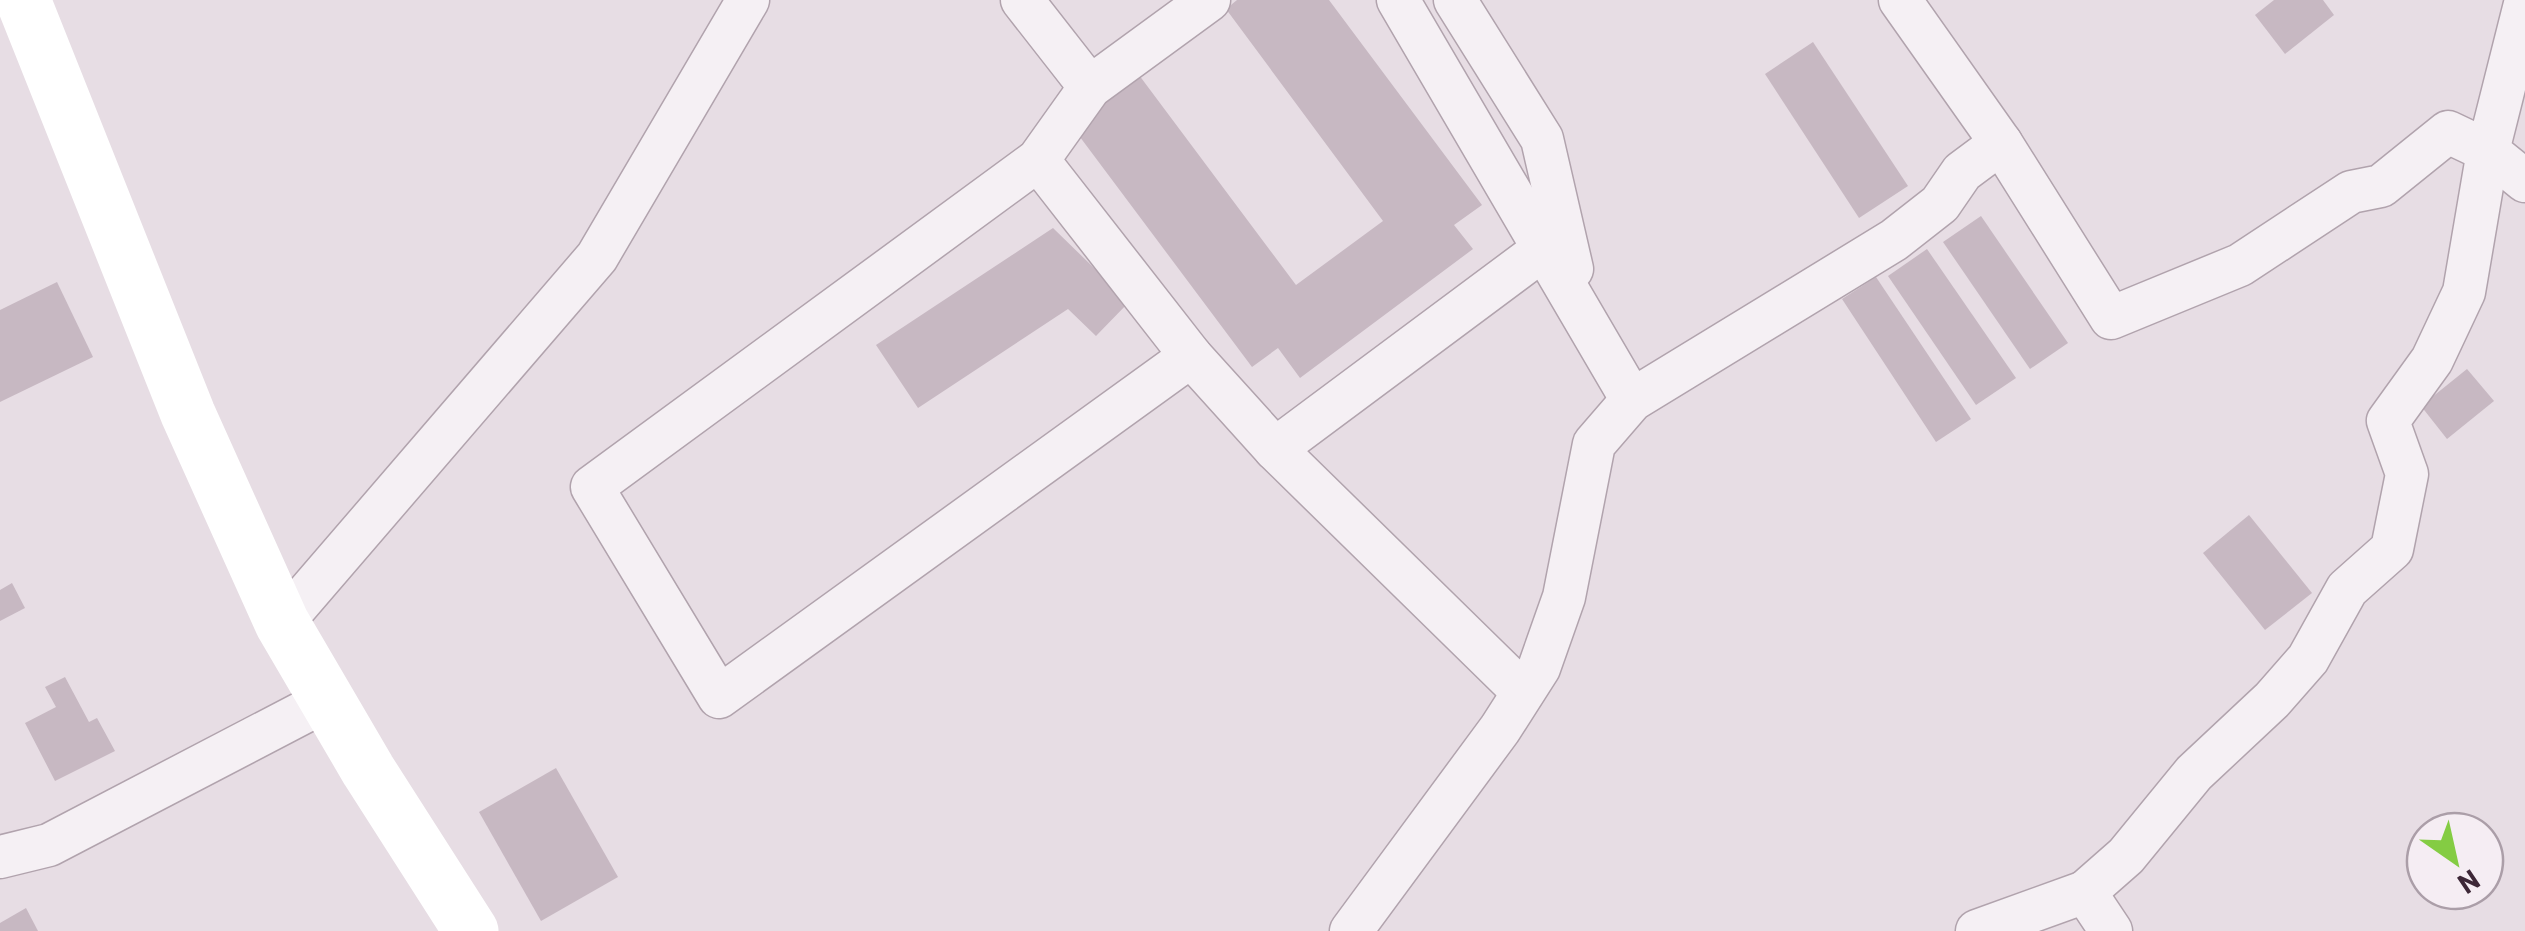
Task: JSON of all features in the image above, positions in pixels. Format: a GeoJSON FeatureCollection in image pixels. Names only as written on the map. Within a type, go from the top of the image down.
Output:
{"type":"FeatureCollection","features":[{"type":"Feature","properties":{"kind":"street"},"geometry":{"type":"LineString","coordinates":[[23,0],[188,414],[282,622],[471,931]]}},
{"type":"Feature","properties":{"kind":"street"},"geometry":{"type":"LineString","coordinates":[[282,622],[597,257],[748,0]]}},
{"type":"Feature","properties":{"kind":"street"},"geometry":{"type":"LineString","coordinates":[[1022,0],[1090,87]]}},
{"type":"Feature","properties":{"kind":"street"},"geometry":{"type":"LineString","coordinates":[[1192,356],[720,697],[592,486],[1038,160],[1090,87],[1208,0]]}},
{"type":"Feature","properties":{"kind":"street"},"geometry":{"type":"LineString","coordinates":[[1398,0],[1632,400]]}},
{"type":"Feature","properties":{"kind":"street"},"geometry":{"type":"LineString","coordinates":[[1454,0],[1542,138],[1582,314]]}},
{"type":"Feature","properties":{"kind":"street"},"geometry":{"type":"LineString","coordinates":[[1900,0],[2001,143],[2111,318],[2240,265],[2351,192],[2381,186],[2448,132],[2488,151],[2525,181]]}},
{"type":"Feature","properties":{"kind":"street"},"geometry":{"type":"LineString","coordinates":[[1978,931],[2085,892],[2126,856],[2194,772],[2272,700],[2308,658],[2347,589],[2392,549],[2407,474],[2388,421],[2432,360],[2464,292],[2488,151],[2525,4]]}},
{"type":"Feature","properties":{"kind":"street"},"geometry":{"type":"LineString","coordinates":[[1351,931],[1500,729],[1539,668],[1564,597],[1594,444],[1632,400],[1894,240],[1940,204],[1962,172],[2001,143]]}},
{"type":"Feature","properties":{"kind":"street"},"geometry":{"type":"LineString","coordinates":[[1038,160],[1192,356],[1275,449],[1524,692]]}},
{"type":"Feature","properties":{"kind":"street"},"geometry":{"type":"LineString","coordinates":[[1275,449],[1544,248]]}},
{"type":"Feature","properties":{"kind":"street"},"geometry":{"type":"LineString","coordinates":[[0,858],[49,845],[327,700]]}},
{"type":"Feature","properties":{"kind":"street"},"geometry":{"type":"LineString","coordinates":[[2085,892],[2111,931]]}},
{"type":"Feature","properties":{"kind":"building"},"geometry":{"type":"Polygon","coordinates":[[[1237,0],[1329,0],[1482,205],[1454,225],[1473,249],[1300,378],[1278,348],[1252,367],[1068,121],[1136,71],[1296,285],[1383,221],[1226,9],[1237,0]]]}},
{"type":"Feature","properties":{"kind":"building"},"geometry":{"type":"Polygon","coordinates":[[[2274,0],[2323,0],[2334,15],[2285,54],[2255,15],[2274,0]]]}},
{"type":"Feature","properties":{"kind":"building"},"geometry":{"type":"Polygon","coordinates":[[[1813,42],[1908,186],[1859,218],[1765,74],[1813,42]]]}},
{"type":"Feature","properties":{"kind":"building"},"geometry":{"type":"Polygon","coordinates":[[[1981,216],[2068,343],[2030,369],[1943,242],[1981,216]]]}},
{"type":"Feature","properties":{"kind":"building"},"geometry":{"type":"Polygon","coordinates":[[[1053,228],[1129,302],[1096,336],[1068,309],[918,408],[876,345],[1053,228]]]}},
{"type":"Feature","properties":{"kind":"building"},"geometry":{"type":"Polygon","coordinates":[[[1927,249],[2016,378],[1976,405],[1888,276],[1927,249]]]}},
{"type":"Feature","properties":{"kind":"building"},"geometry":{"type":"Polygon","coordinates":[[[1876,277],[1971,419],[1936,442],[1842,299],[1876,277]]]}},
{"type":"Feature","properties":{"kind":"building"},"geometry":{"type":"Polygon","coordinates":[[[57,282],[93,357],[0,402],[0,310],[57,282]]]}},
{"type":"Feature","properties":{"kind":"building"},"geometry":{"type":"Polygon","coordinates":[[[2467,369],[2494,401],[2447,439],[2421,406],[2467,369]]]}},
{"type":"Feature","properties":{"kind":"building"},"geometry":{"type":"Polygon","coordinates":[[[2249,515],[2312,593],[2265,630],[2203,553],[2249,515]]]}},
{"type":"Feature","properties":{"kind":"building"},"geometry":{"type":"Polygon","coordinates":[[[12,583],[25,608],[0,621],[0,590],[12,583]]]}},
{"type":"Feature","properties":{"kind":"building"},"geometry":{"type":"Polygon","coordinates":[[[65,677],[89,722],[97,718],[115,751],[55,781],[25,723],[56,707],[45,687],[65,677]]]}},
{"type":"Feature","properties":{"kind":"building"},"geometry":{"type":"Polygon","coordinates":[[[556,768],[618,877],[541,921],[479,812],[556,768]]]}},
{"type":"Feature","properties":{"kind":"building"},"geometry":{"type":"Polygon","coordinates":[[[26,908],[38,931],[0,931],[0,923],[26,908]]]}}]}
